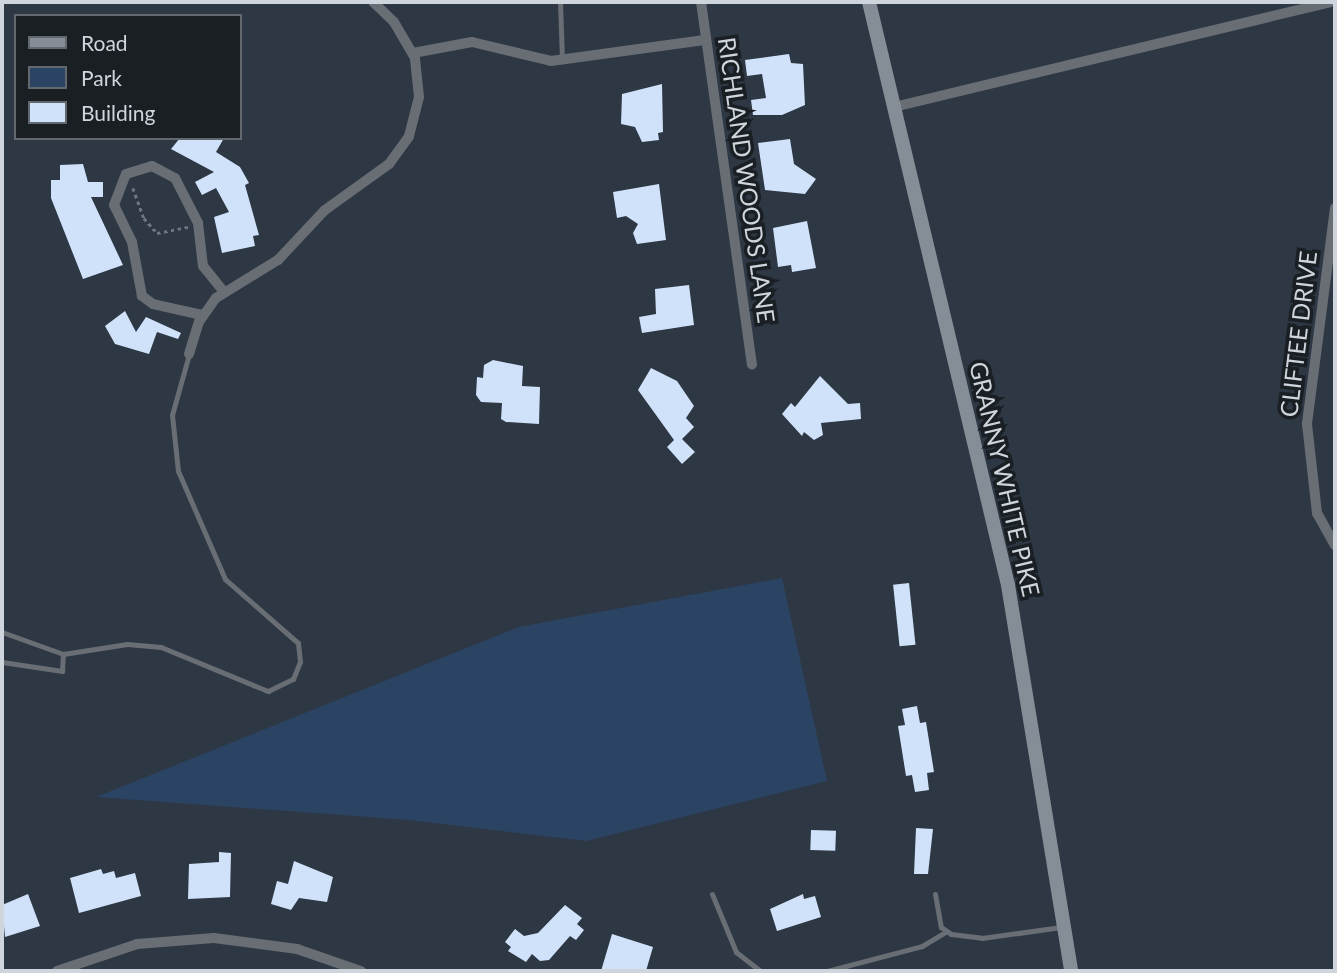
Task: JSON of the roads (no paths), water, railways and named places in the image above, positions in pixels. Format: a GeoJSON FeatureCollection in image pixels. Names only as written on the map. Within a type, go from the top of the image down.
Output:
{"type":"FeatureCollection","features":[{"type":"Feature","properties":{"kind":"main road","name":"GRANNY WHITE PIKE"},"geometry":{"type":"LineString","coordinates":[[869,2],[1008,586],[1071,971]]}},
{"type":"Feature","properties":{"kind":"street"},"geometry":{"type":"LineString","coordinates":[[189,354],[202,315],[223,291],[278,260],[325,209],[395,158],[418,107],[413,53],[394,22],[373,2]]}},
{"type":"Feature","properties":{"kind":"street","name":"RICHLAND WOODS LANE"},"geometry":{"type":"LineString","coordinates":[[701,2],[752,364]]}},
{"type":"Feature","properties":{"kind":"street"},"geometry":{"type":"LineString","coordinates":[[894,107],[1331,2]]}},
{"type":"Feature","properties":{"kind":"street"},"geometry":{"type":"LineString","coordinates":[[413,53],[472,42],[534,60],[562,60],[705,40]]}},
{"type":"Feature","properties":{"kind":"street"},"geometry":{"type":"LineString","coordinates":[[202,315],[153,304],[142,296],[132,242],[114,205],[123,178],[145,166],[167,172],[198,224],[203,266],[223,291]]}},
{"type":"Feature","properties":{"kind":"street","name":"CLIFTEE DRIVE"},"geometry":{"type":"LineString","coordinates":[[1335,208],[1307,425],[1317,513],[1335,545]]}},
{"type":"Feature","properties":{"kind":"street"},"geometry":{"type":"LineString","coordinates":[[57,971],[137,944],[214,938],[289,947],[361,971]]}},
{"type":"Feature","properties":{"kind":"lane"},"geometry":{"type":"LineString","coordinates":[[560,2],[562,60]]}},
{"type":"Feature","properties":{"kind":"lane"},"geometry":{"type":"LineString","coordinates":[[2,632],[63,654],[153,645],[268,691],[284,687],[299,667],[295,638],[247,604],[225,579],[178,471],[171,424],[189,354]]}},
{"type":"Feature","properties":{"kind":"lane"},"geometry":{"type":"LineString","coordinates":[[2,662],[62,671],[63,654]]}},
{"type":"Feature","properties":{"kind":"lane"},"geometry":{"type":"LineString","coordinates":[[712,894],[736,952],[760,971]]}},
{"type":"Feature","properties":{"kind":"lane"},"geometry":{"type":"LineString","coordinates":[[935,894],[945,932]]}},
{"type":"Feature","properties":{"kind":"lane"},"geometry":{"type":"LineString","coordinates":[[827,971],[922,946],[945,932],[982,938],[1065,926]]}}]}
